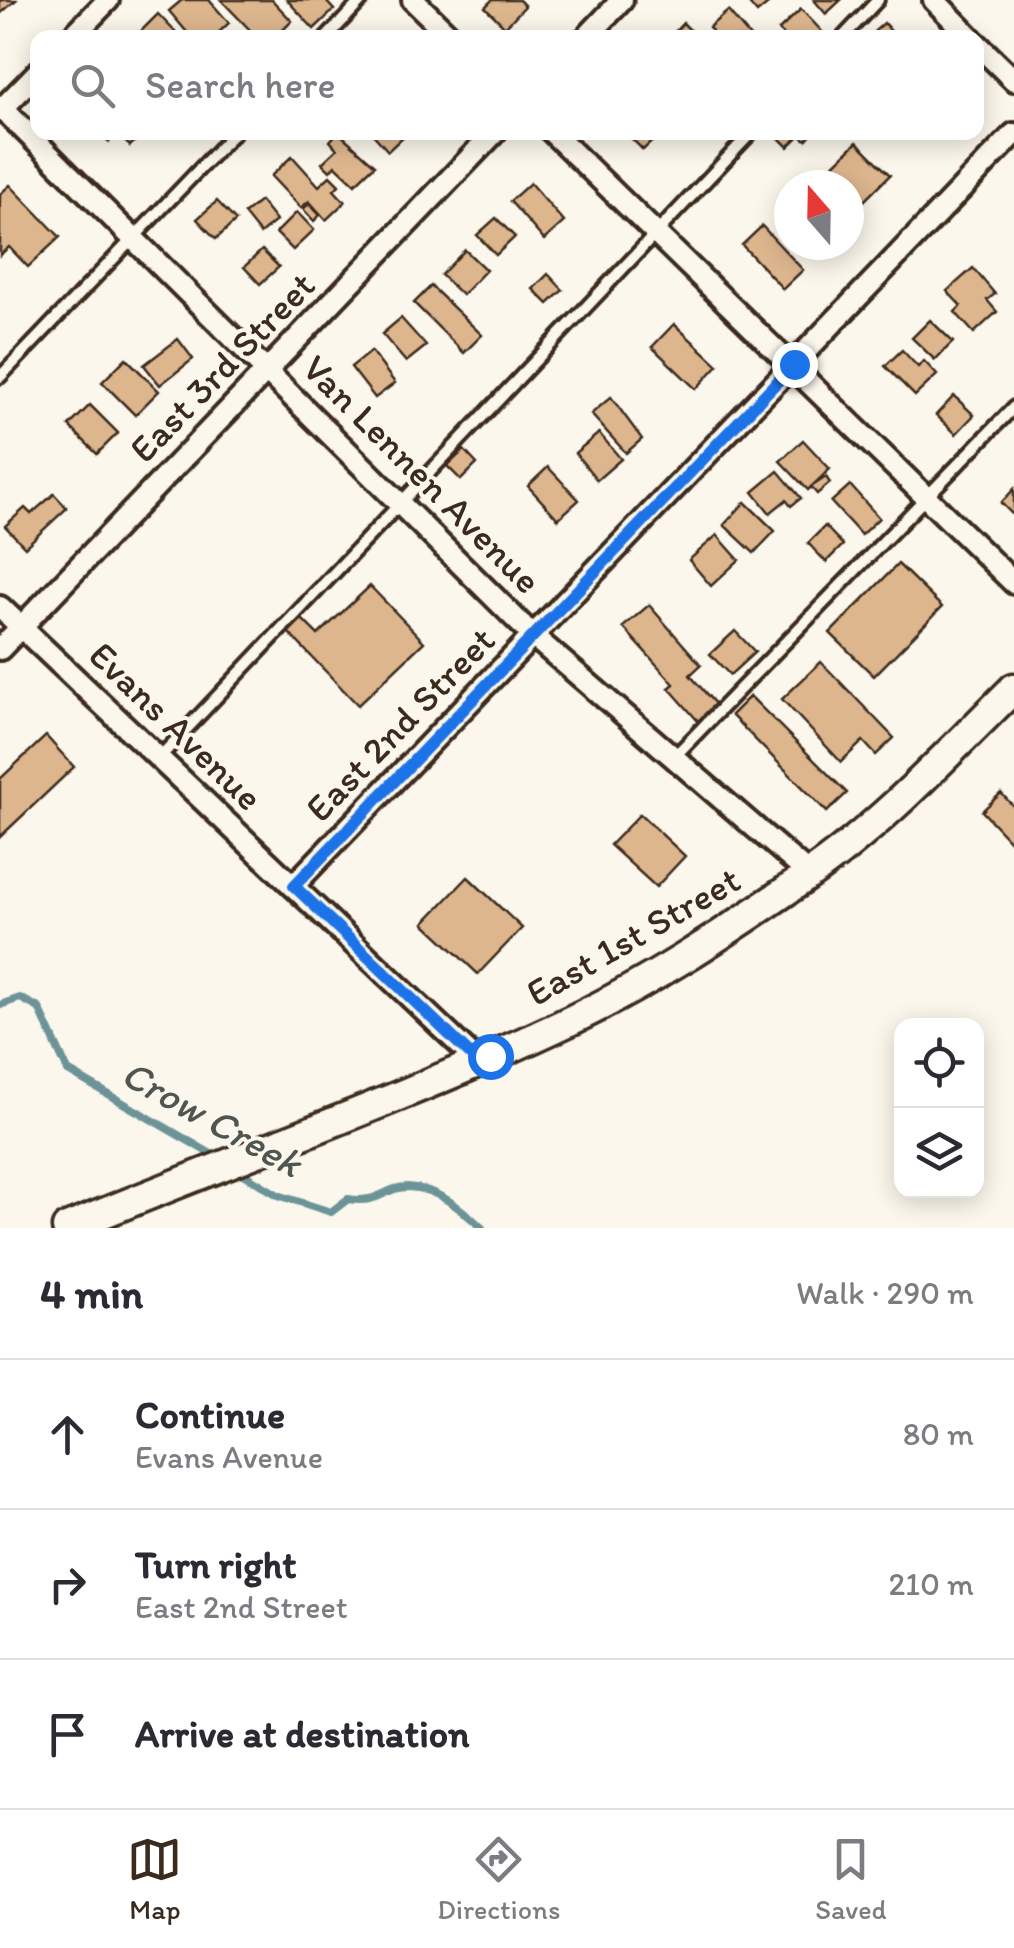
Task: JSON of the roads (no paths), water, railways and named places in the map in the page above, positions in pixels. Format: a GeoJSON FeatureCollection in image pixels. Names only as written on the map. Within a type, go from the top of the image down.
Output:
{"type":"FeatureCollection","features":[{"type":"Feature","properties":{"kind":"street"},"geometry":{"type":"LineString","coordinates":[[79,30],[108,0]]}},
{"type":"Feature","properties":{"kind":"street"},"geometry":{"type":"LineString","coordinates":[[413,0],[444,30]]}},
{"type":"Feature","properties":{"kind":"street"},"geometry":{"type":"LineString","coordinates":[[594,30],[622,0]]}},
{"type":"Feature","properties":{"kind":"street"},"geometry":{"type":"LineString","coordinates":[[934,0],[964,30]]}},
{"type":"Feature","properties":{"kind":"street"},"geometry":{"type":"LineString","coordinates":[[984,50],[1014,80]]}},
{"type":"Feature","properties":{"kind":"street"},"geometry":{"type":"LineString","coordinates":[[1,109],[30,80]]}},
{"type":"Feature","properties":{"kind":"street","name":"Van Lennen Avenue"},"geometry":{"type":"LineString","coordinates":[[1,109],[30,137]]}},
{"type":"Feature","properties":{"kind":"street","name":"East 2nd Street"},"geometry":{"type":"LineString","coordinates":[[294,886],[1014,134]]}},
{"type":"Feature","properties":{"kind":"street","name":"Van Lennen Avenue"},"geometry":{"type":"LineString","coordinates":[[33,140],[269,369],[533,636],[810,874]]}},
{"type":"Feature","properties":{"kind":"street","name":"East 3rd Street"},"geometry":{"type":"LineString","coordinates":[[0,650],[487,140]]}},
{"type":"Feature","properties":{"kind":"street"},"geometry":{"type":"LineString","coordinates":[[560,140],[1014,583]]}},
{"type":"Feature","properties":{"kind":"street","name":"Evans Avenue"},"geometry":{"type":"LineString","coordinates":[[0,607],[478,1062]]}},
{"type":"Feature","properties":{"kind":"street","name":"East 1st Street"},"geometry":{"type":"LineString","coordinates":[[68,1228],[428,1084],[562,1025],[648,978],[810,874],[924,776],[1014,688]]}},
{"type":"Feature","properties":{"kind":"lane"},"geometry":{"type":"LineString","coordinates":[[334,30],[362,0]]}},
{"type":"Feature","properties":{"kind":"lane"},"geometry":{"type":"LineString","coordinates":[[850,30],[878,0]]}},
{"type":"Feature","properties":{"kind":"lane"},"geometry":{"type":"LineString","coordinates":[[0,377],[227,140]]}},
{"type":"Feature","properties":{"kind":"lane"},"geometry":{"type":"LineString","coordinates":[[159,758],[744,140]]}},
{"type":"Feature","properties":{"kind":"lane"},"geometry":{"type":"LineString","coordinates":[[674,758],[1014,406]]}},
{"type":"Feature","properties":{"kind":"waterway","name":"Crow Creek"},"geometry":{"type":"LineString","coordinates":[[0,1005],[20,998],[39,1008],[68,1071],[218,1158]]}},
{"type":"Feature","properties":{"kind":"waterway","name":"Crow Creek"},"geometry":{"type":"LineString","coordinates":[[234,1168],[278,1195],[331,1212],[348,1199],[368,1199],[400,1188],[419,1188],[448,1201],[482,1228]]}}]}
